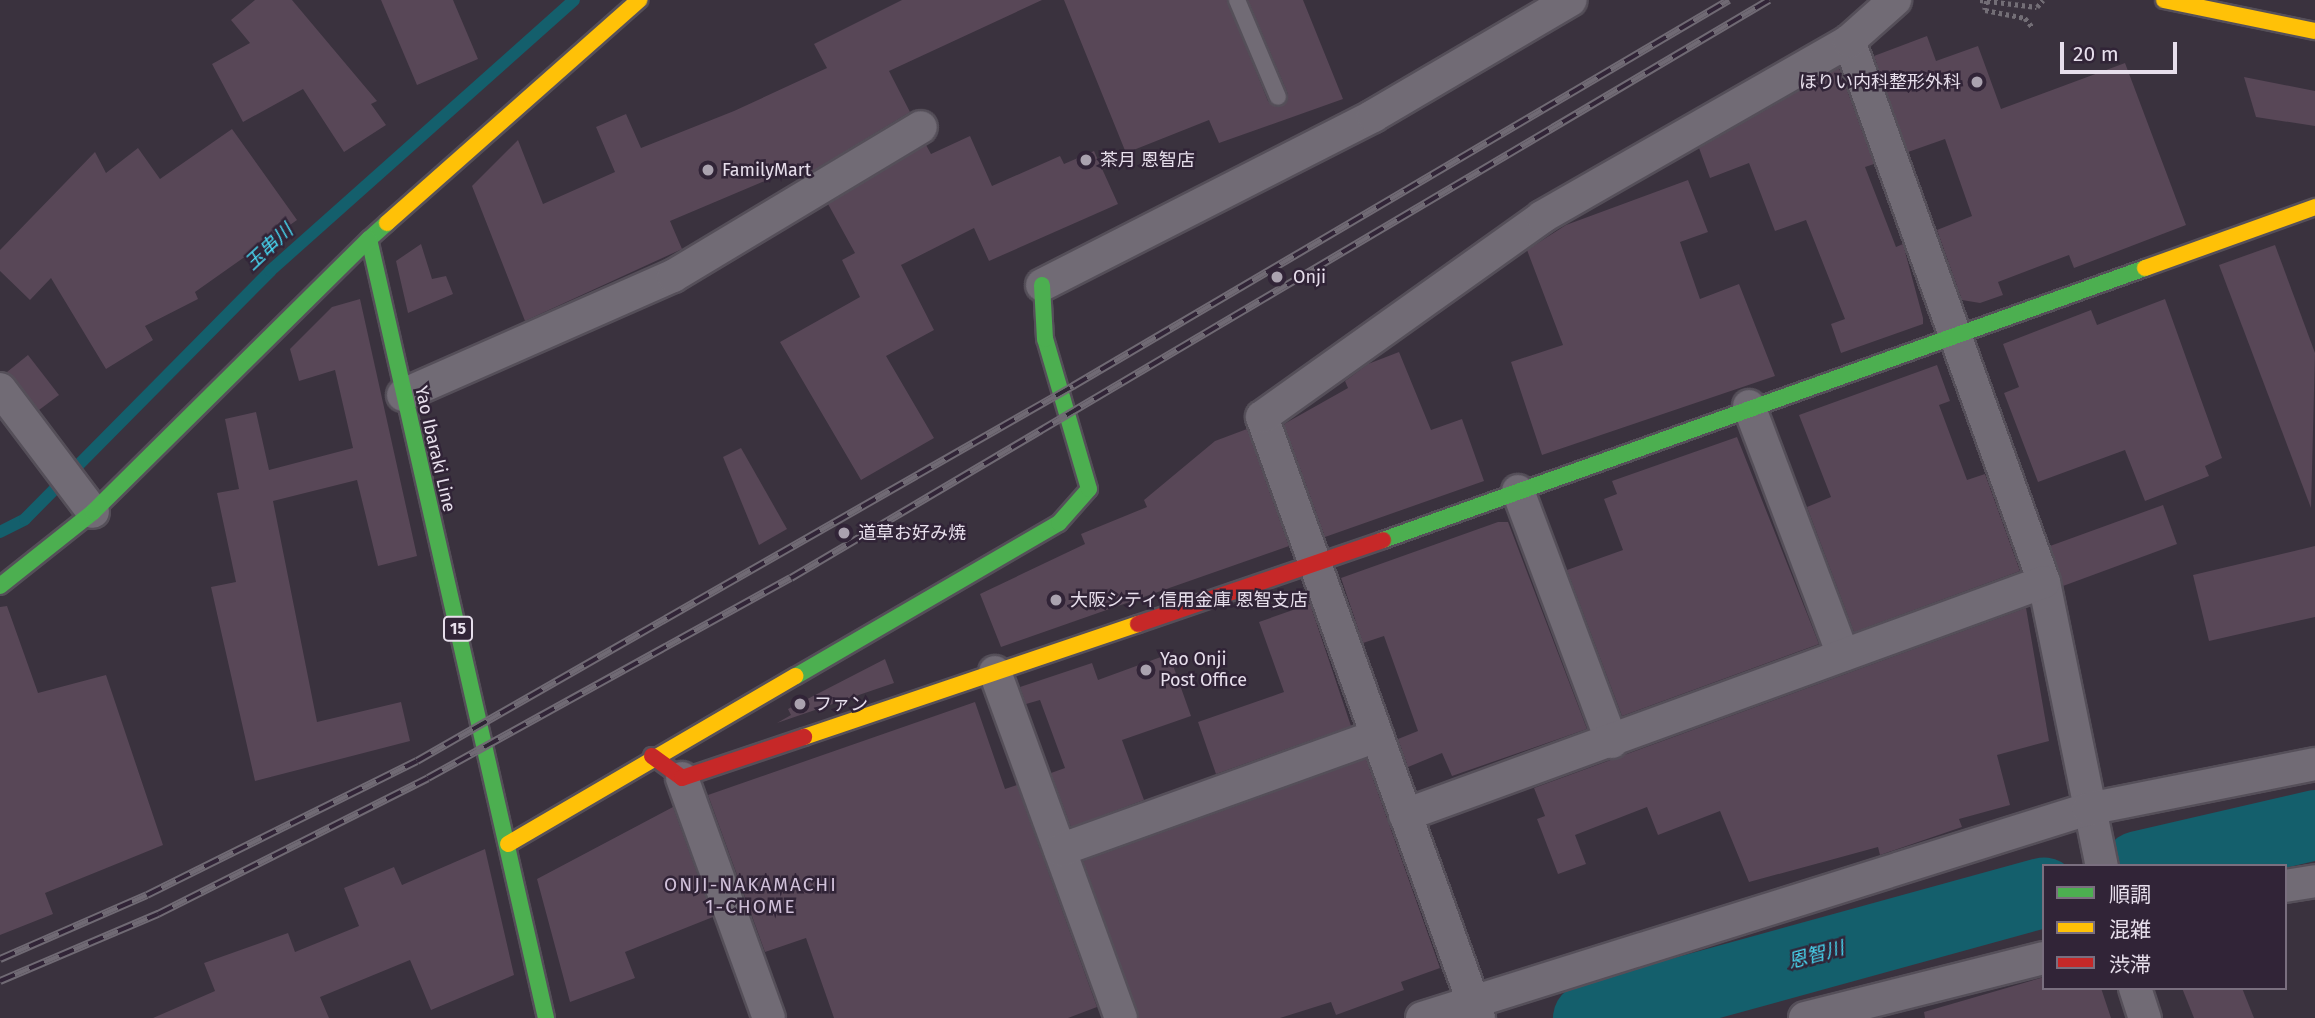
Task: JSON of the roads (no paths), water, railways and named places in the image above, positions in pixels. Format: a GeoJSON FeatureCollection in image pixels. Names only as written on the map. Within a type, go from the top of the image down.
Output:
{"type":"FeatureCollection","features":[{"type":"Feature","properties":{"kind":"main road"},"geometry":{"type":"LineString","coordinates":[[0,586],[93,512],[369,239],[639,0]]}},
{"type":"Feature","properties":{"kind":"main road"},"geometry":{"type":"LineString","coordinates":[[2164,0],[2315,31]]}},
{"type":"Feature","properties":{"kind":"main road"},"geometry":{"type":"LineString","coordinates":[[652,756],[682,778],[1316,564],[1958,330],[2315,207]]}},
{"type":"Feature","properties":{"kind":"main road","name":"Yao Ibaraki Line"},"geometry":{"type":"LineString","coordinates":[[369,239],[402,395],[508,844],[546,1018]]}},
{"type":"Feature","properties":{"kind":"main road"},"geometry":{"type":"LineString","coordinates":[[508,844],[652,756],[1059,523],[1090,489],[1045,339],[1042,285]]}},
{"type":"Feature","properties":{"kind":"street"},"geometry":{"type":"LineString","coordinates":[[1042,285],[1373,116],[1571,0]]}},
{"type":"Feature","properties":{"kind":"street"},"geometry":{"type":"LineString","coordinates":[[1477,1011],[1262,417],[1542,217],[1849,41],[1895,0]]}},
{"type":"Feature","properties":{"kind":"street"},"geometry":{"type":"LineString","coordinates":[[1849,41],[1958,330],[2045,582],[2102,864]]}},
{"type":"Feature","properties":{"kind":"street"},"geometry":{"type":"LineString","coordinates":[[402,395],[673,275],[920,127]]}},
{"type":"Feature","properties":{"kind":"street"},"geometry":{"type":"LineString","coordinates":[[0,389],[93,512]]}},
{"type":"Feature","properties":{"kind":"street"},"geometry":{"type":"LineString","coordinates":[[1749,406],[1843,655]]}},
{"type":"Feature","properties":{"kind":"street"},"geometry":{"type":"LineString","coordinates":[[1518,491],[1612,742]]}},
{"type":"Feature","properties":{"kind":"street"},"geometry":{"type":"LineString","coordinates":[[1405,815],[1612,742],[2045,582]]}},
{"type":"Feature","properties":{"kind":"street"},"geometry":{"type":"LineString","coordinates":[[995,672],[1121,1018]]}},
{"type":"Feature","properties":{"kind":"street"},"geometry":{"type":"LineString","coordinates":[[1060,850],[1377,736]]}},
{"type":"Feature","properties":{"kind":"street"},"geometry":{"type":"LineString","coordinates":[[1422,1018],[1477,1011],[2090,816],[2315,764]]}},
{"type":"Feature","properties":{"kind":"street"},"geometry":{"type":"LineString","coordinates":[[682,778],[769,1018]]}},
{"type":"Feature","properties":{"kind":"street"},"geometry":{"type":"LineString","coordinates":[[2287,886],[2315,881]]}},
{"type":"Feature","properties":{"kind":"street"},"geometry":{"type":"LineString","coordinates":[[1805,1018],[2042,959]]}},
{"type":"Feature","properties":{"kind":"street"},"geometry":{"type":"LineString","coordinates":[[2136,990],[2146,1018]]}},
{"type":"Feature","properties":{"kind":"lane"},"geometry":{"type":"LineString","coordinates":[[1237,0],[1278,97]]}},
{"type":"Feature","properties":{"kind":"waterway","name":"玉串川"},"geometry":{"type":"LineString","coordinates":[[0,532],[25,519],[270,271],[574,0]]}},
{"type":"Feature","properties":{"kind":"waterway","name":"恩智川"},"geometry":{"type":"LineString","coordinates":[[2147,864],[2315,825]]}},
{"type":"Feature","properties":{"kind":"waterway","name":"恩智川"},"geometry":{"type":"LineString","coordinates":[[1588,1018],[2042,893]]}},
{"type":"Feature","properties":{"kind":"railway"},"geometry":{"type":"LineString","coordinates":[[0,959],[147,895],[417,761],[1073,386],[1729,0]]}},
{"type":"Feature","properties":{"kind":"railway"},"geometry":{"type":"LineString","coordinates":[[0,981],[158,914],[428,778],[791,578],[1769,0]]}},
{"type":"Feature","properties":{"kind":"place","name":"ほりい内科整形外科"},"geometry":{"type":"Point","coordinates":[1977,82]}},
{"type":"Feature","properties":{"kind":"place","name":"茶月 恩智店"},"geometry":{"type":"Point","coordinates":[1086,160]}},
{"type":"Feature","properties":{"kind":"place","name":"FamilyMart"},"geometry":{"type":"Point","coordinates":[708,170]}},
{"type":"Feature","properties":{"kind":"place","name":"Onji"},"geometry":{"type":"Point","coordinates":[1277,277]}},
{"type":"Feature","properties":{"kind":"place","name":"道草お好み焼"},"geometry":{"type":"Point","coordinates":[844,533]}},
{"type":"Feature","properties":{"kind":"place","name":"大阪シティ信用金庫 恩智支店"},"geometry":{"type":"Point","coordinates":[1056,600]}},
{"type":"Feature","properties":{"kind":"place","name":"Yao Onji Post Office"},"geometry":{"type":"Point","coordinates":[1146,670]}},
{"type":"Feature","properties":{"kind":"place","name":"ファン"},"geometry":{"type":"Point","coordinates":[800,704]}},
{"type":"Feature","properties":{"kind":"district","name":"ONJI-NAKAMACHI 1-CHOME"},"geometry":{"type":"Point","coordinates":[751,896]}}]}
